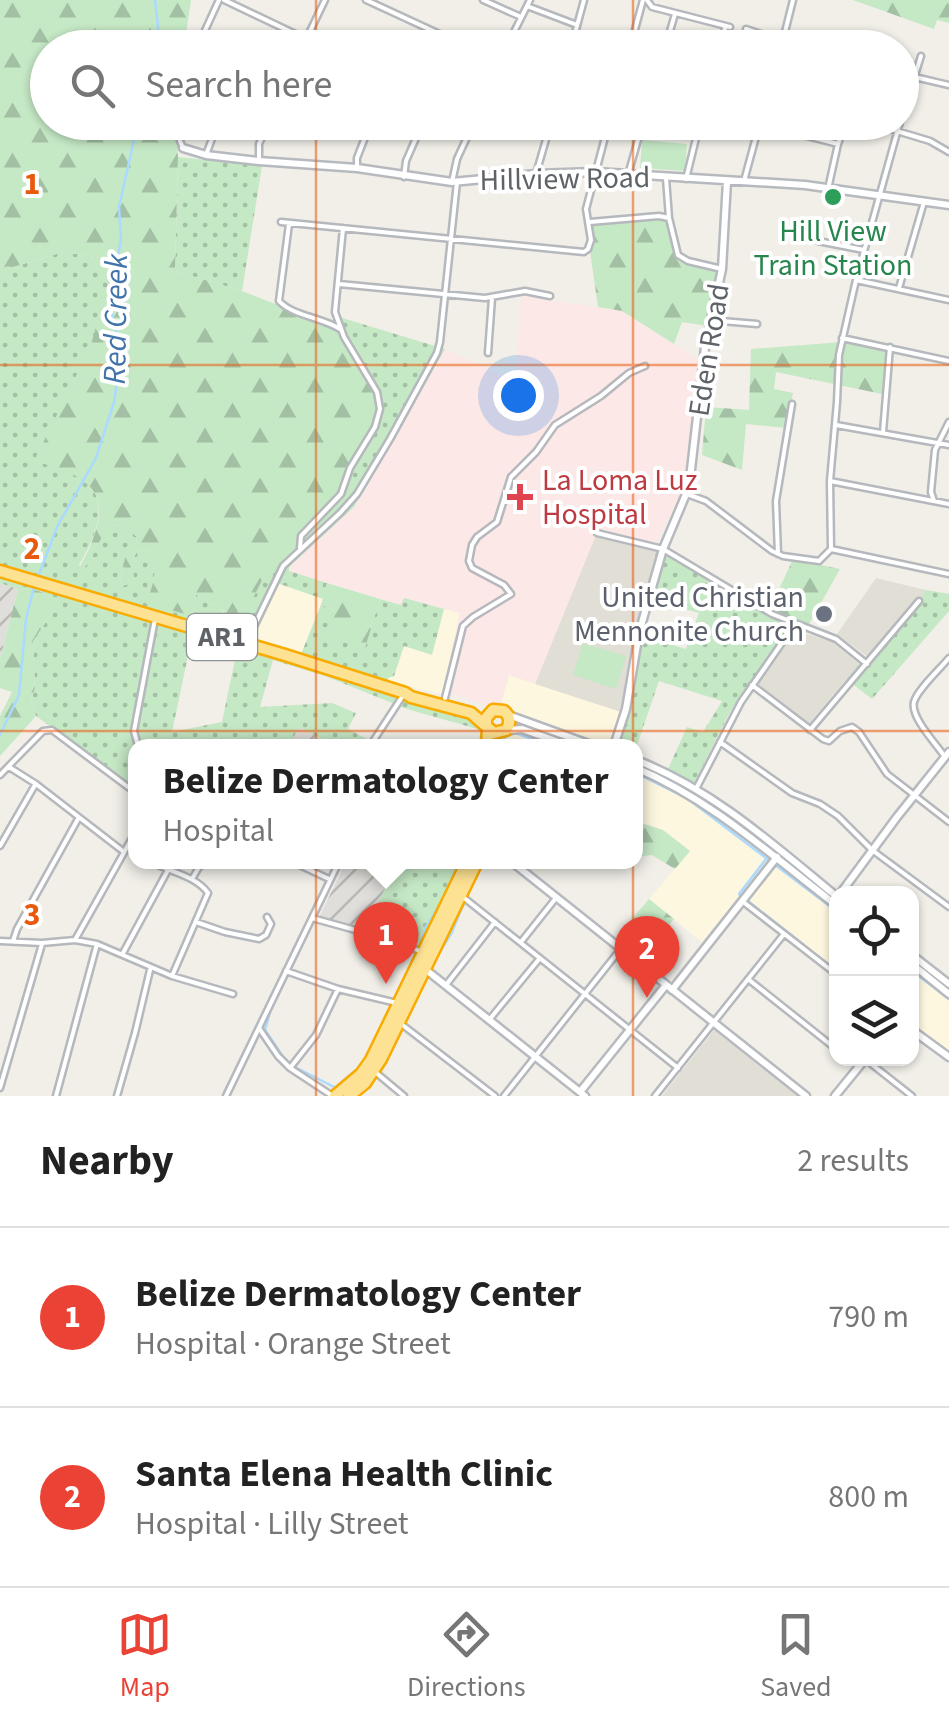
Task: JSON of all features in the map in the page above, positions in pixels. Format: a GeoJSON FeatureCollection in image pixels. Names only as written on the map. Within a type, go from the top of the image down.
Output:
{"type":"FeatureCollection","features":[{"type":"Feature","properties":{"kind":"highway","name":"AR1"},"geometry":{"type":"LineString","coordinates":[[0,570],[471,712],[487,728]]}},
{"type":"Feature","properties":{"kind":"highway","name":"AR1"},"geometry":{"type":"LineString","coordinates":[[405,693],[494,710]]}},
{"type":"Feature","properties":{"kind":"highway"},"geometry":{"type":"LineString","coordinates":[[489,739],[487,714],[501,709],[510,720],[497,739]]}},
{"type":"Feature","properties":{"kind":"highway"},"geometry":{"type":"LineString","coordinates":[[487,728],[497,734],[504,731]]}},
{"type":"Feature","properties":{"kind":"highway"},"geometry":{"type":"LineString","coordinates":[[334,1096],[366,1068],[464,869]]}},
{"type":"Feature","properties":{"kind":"highway"},"geometry":{"type":"LineString","coordinates":[[349,1096],[374,1071],[474,869]]}},
{"type":"Feature","properties":{"kind":"street"},"geometry":{"type":"LineString","coordinates":[[206,30],[221,0],[286,30]]}},
{"type":"Feature","properties":{"kind":"street"},"geometry":{"type":"LineString","coordinates":[[311,30],[326,0]]}},
{"type":"Feature","properties":{"kind":"street"},"geometry":{"type":"LineString","coordinates":[[366,0],[431,30]]}},
{"type":"Feature","properties":{"kind":"street"},"geometry":{"type":"LineString","coordinates":[[483,0],[521,17]]}},
{"type":"Feature","properties":{"kind":"street"},"geometry":{"type":"LineString","coordinates":[[576,30],[584,0]]}},
{"type":"Feature","properties":{"kind":"street"},"geometry":{"type":"LineString","coordinates":[[636,30],[645,0],[652,7],[728,27],[727,30]]}},
{"type":"Feature","properties":{"kind":"street"},"geometry":{"type":"LineString","coordinates":[[786,30],[793,0]]}},
{"type":"Feature","properties":{"kind":"street"},"geometry":{"type":"LineString","coordinates":[[515,30],[528,3],[577,26]]}},
{"type":"Feature","properties":{"kind":"street"},"geometry":{"type":"LineString","coordinates":[[670,30],[675,13]]}},
{"type":"Feature","properties":{"kind":"street"},"geometry":{"type":"LineString","coordinates":[[919,61],[921,56]]}},
{"type":"Feature","properties":{"kind":"street"},"geometry":{"type":"LineString","coordinates":[[919,78],[949,85]]}},
{"type":"Feature","properties":{"kind":"street"},"geometry":{"type":"LineString","coordinates":[[919,138],[949,152]]}},
{"type":"Feature","properties":{"kind":"street"},"geometry":{"type":"LineString","coordinates":[[180,140],[183,148]]}},
{"type":"Feature","properties":{"kind":"street"},"geometry":{"type":"LineString","coordinates":[[206,155],[211,140]]}},
{"type":"Feature","properties":{"kind":"street"},"geometry":{"type":"LineString","coordinates":[[259,161],[261,140]]}},
{"type":"Feature","properties":{"kind":"street"},"geometry":{"type":"LineString","coordinates":[[357,168],[364,140]]}},
{"type":"Feature","properties":{"kind":"street"},"geometry":{"type":"LineString","coordinates":[[404,177],[406,160],[415,140]]}},
{"type":"Feature","properties":{"kind":"street"},"geometry":{"type":"LineString","coordinates":[[246,644],[290,557],[348,505],[390,439],[436,353],[454,182],[466,140]]}},
{"type":"Feature","properties":{"kind":"street"},"geometry":{"type":"LineString","coordinates":[[536,174],[546,140]]}},
{"type":"Feature","properties":{"kind":"street"},"geometry":{"type":"LineString","coordinates":[[281,222],[588,250],[590,222],[586,209],[605,140]]}},
{"type":"Feature","properties":{"kind":"street"},"geometry":{"type":"LineString","coordinates":[[628,175],[638,140]]}},
{"type":"Feature","properties":{"kind":"street"},"geometry":{"type":"LineString","coordinates":[[686,178],[696,140]]}},
{"type":"Feature","properties":{"kind":"street"},"geometry":{"type":"LineString","coordinates":[[744,183],[755,140]]}},
{"type":"Feature","properties":{"kind":"street"},"geometry":{"type":"LineString","coordinates":[[823,140],[838,144]]}},
{"type":"Feature","properties":{"kind":"street"},"geometry":{"type":"LineString","coordinates":[[828,189],[839,140]]}},
{"type":"Feature","properties":{"kind":"street"},"geometry":{"type":"LineString","coordinates":[[687,494],[706,501],[778,554],[819,560],[827,555],[839,355],[895,140]]}},
{"type":"Feature","properties":{"kind":"street","name":"Hillview Road"},"geometry":{"type":"LineString","coordinates":[[183,148],[206,155],[357,168],[454,182],[596,172],[805,185],[949,205]]}},
{"type":"Feature","properties":{"kind":"street"},"geometry":{"type":"LineString","coordinates":[[666,178],[676,251],[682,258],[722,269]]}},
{"type":"Feature","properties":{"kind":"street","name":"Eden Road"},"geometry":{"type":"LineString","coordinates":[[616,739],[626,709],[639,633],[663,549],[687,494],[692,470],[700,385],[722,269],[727,181]]}},
{"type":"Feature","properties":{"kind":"street"},"geometry":{"type":"LineString","coordinates":[[899,288],[924,202]]}},
{"type":"Feature","properties":{"kind":"street"},"geometry":{"type":"LineString","coordinates":[[590,222],[669,218]]}},
{"type":"Feature","properties":{"kind":"street"},"geometry":{"type":"LineString","coordinates":[[289,223],[279,301],[285,307],[340,328]]}},
{"type":"Feature","properties":{"kind":"street"},"geometry":{"type":"LineString","coordinates":[[300,548],[301,536],[342,494],[350,468],[375,427],[380,409],[377,392],[340,328],[335,312],[343,228]]}},
{"type":"Feature","properties":{"kind":"street"},"geometry":{"type":"LineString","coordinates":[[818,241],[864,250]]}},
{"type":"Feature","properties":{"kind":"street"},"geometry":{"type":"LineString","coordinates":[[856,280],[949,300]]}},
{"type":"Feature","properties":{"kind":"street"},"geometry":{"type":"LineString","coordinates":[[339,284],[492,297],[525,291],[550,296]]}},
{"type":"Feature","properties":{"kind":"street"},"geometry":{"type":"LineString","coordinates":[[488,353],[492,297]]}},
{"type":"Feature","properties":{"kind":"street"},"geometry":{"type":"LineString","coordinates":[[322,318],[335,312]]}},
{"type":"Feature","properties":{"kind":"street"},"geometry":{"type":"LineString","coordinates":[[710,320],[757,324]]}},
{"type":"Feature","properties":{"kind":"street"},"geometry":{"type":"LineString","coordinates":[[842,338],[949,361]]}},
{"type":"Feature","properties":{"kind":"street"},"geometry":{"type":"LineString","coordinates":[[884,432],[890,348]]}},
{"type":"Feature","properties":{"kind":"street"},"geometry":{"type":"LineString","coordinates":[[445,698],[464,626],[511,594],[504,585],[472,568],[469,553],[477,537],[497,522],[511,477],[556,426],[628,373],[645,366]]}},
{"type":"Feature","properties":{"kind":"street"},"geometry":{"type":"LineString","coordinates":[[778,554],[776,501],[792,404]]}},
{"type":"Feature","properties":{"kind":"street"},"geometry":{"type":"LineString","coordinates":[[934,501],[937,443],[949,422]]}},
{"type":"Feature","properties":{"kind":"street"},"geometry":{"type":"LineString","coordinates":[[834,424],[949,445]]}},
{"type":"Feature","properties":{"kind":"street"},"geometry":{"type":"LineString","coordinates":[[830,481],[949,504]]}},
{"type":"Feature","properties":{"kind":"street"},"geometry":{"type":"LineString","coordinates":[[597,533],[663,549],[743,598],[836,640],[866,664]]}},
{"type":"Feature","properties":{"kind":"street"},"geometry":{"type":"LineString","coordinates":[[830,549],[949,574]]}},
{"type":"Feature","properties":{"kind":"street"},"geometry":{"type":"LineString","coordinates":[[810,730],[919,601]]}},
{"type":"Feature","properties":{"kind":"street"},"geometry":{"type":"LineString","coordinates":[[136,739],[134,731],[155,617]]}},
{"type":"Feature","properties":{"kind":"street"},"geometry":{"type":"LineString","coordinates":[[694,792],[740,702],[795,624]]}},
{"type":"Feature","properties":{"kind":"street"},"geometry":{"type":"LineString","coordinates":[[846,886],[947,758],[913,707],[916,698],[948,662]]}},
{"type":"Feature","properties":{"kind":"street"},"geometry":{"type":"LineString","coordinates":[[752,685],[823,739],[829,741],[852,727],[881,767],[949,822]]}},
{"type":"Feature","properties":{"kind":"street"},"geometry":{"type":"LineString","coordinates":[[375,739],[405,693]]}},
{"type":"Feature","properties":{"kind":"street"},"geometry":{"type":"LineString","coordinates":[[507,713],[524,723],[573,739]]}},
{"type":"Feature","properties":{"kind":"street"},"geometry":{"type":"LineString","coordinates":[[504,731],[522,729],[550,739]]}},
{"type":"Feature","properties":{"kind":"street"},"geometry":{"type":"LineString","coordinates":[[0,774],[43,731],[52,730],[128,787]]}},
{"type":"Feature","properties":{"kind":"street"},"geometry":{"type":"LineString","coordinates":[[720,742],[792,793],[838,816],[872,850],[949,907]]}},
{"type":"Feature","properties":{"kind":"street"},"geometry":{"type":"LineString","coordinates":[[643,764],[694,792],[829,894]]}},
{"type":"Feature","properties":{"kind":"street"},"geometry":{"type":"LineString","coordinates":[[9,768],[126,850]]}},
{"type":"Feature","properties":{"kind":"street"},"geometry":{"type":"LineString","coordinates":[[643,771],[694,792]]}},
{"type":"Feature","properties":{"kind":"street"},"geometry":{"type":"LineString","coordinates":[[0,846],[36,784]]}},
{"type":"Feature","properties":{"kind":"street"},"geometry":{"type":"LineString","coordinates":[[13,942],[17,928],[78,819]]}},
{"type":"Feature","properties":{"kind":"street"},"geometry":{"type":"LineString","coordinates":[[74,940],[128,846]]}},
{"type":"Feature","properties":{"kind":"street"},"geometry":{"type":"LineString","coordinates":[[424,969],[582,1094],[778,855]]}},
{"type":"Feature","properties":{"kind":"street"},"geometry":{"type":"LineString","coordinates":[[192,879],[198,869]]}},
{"type":"Feature","properties":{"kind":"street"},"geometry":{"type":"LineString","coordinates":[[226,1096],[336,869]]}},
{"type":"Feature","properties":{"kind":"street"},"geometry":{"type":"LineString","coordinates":[[521,869],[806,1096]]}},
{"type":"Feature","properties":{"kind":"street"},"geometry":{"type":"LineString","coordinates":[[123,953],[168,870],[192,879],[208,893],[172,976]]}},
{"type":"Feature","properties":{"kind":"street"},"geometry":{"type":"LineString","coordinates":[[310,870],[330,879]]}},
{"type":"Feature","properties":{"kind":"street"},"geometry":{"type":"LineString","coordinates":[[461,896],[678,1068]]}},
{"type":"Feature","properties":{"kind":"street"},"geometry":{"type":"LineString","coordinates":[[522,942],[556,898]]}},
{"type":"Feature","properties":{"kind":"street"},"geometry":{"type":"LineString","coordinates":[[742,901],[829,969]]}},
{"type":"Feature","properties":{"kind":"street"},"geometry":{"type":"LineString","coordinates":[[196,922],[259,939],[272,924],[267,917]]}},
{"type":"Feature","properties":{"kind":"street"},"geometry":{"type":"LineString","coordinates":[[312,918],[423,952]]}},
{"type":"Feature","properties":{"kind":"street"},"geometry":{"type":"LineString","coordinates":[[446,985],[496,921]]}},
{"type":"Feature","properties":{"kind":"street"},"geometry":{"type":"LineString","coordinates":[[656,1096],[784,934]]}},
{"type":"Feature","properties":{"kind":"street"},"geometry":{"type":"LineString","coordinates":[[0,941],[74,940],[98,944],[172,976],[234,994]]}},
{"type":"Feature","properties":{"kind":"street"},"geometry":{"type":"LineString","coordinates":[[0,1088],[42,943]]}},
{"type":"Feature","properties":{"kind":"street"},"geometry":{"type":"LineString","coordinates":[[56,1096],[98,944]]}},
{"type":"Feature","properties":{"kind":"street"},"geometry":{"type":"LineString","coordinates":[[504,1096],[620,949]]}},
{"type":"Feature","properties":{"kind":"street"},"geometry":{"type":"LineString","coordinates":[[489,1020],[540,958]]}},
{"type":"Feature","properties":{"kind":"street"},"geometry":{"type":"LineString","coordinates":[[919,960],[949,984]]}},
{"type":"Feature","properties":{"kind":"street"},"geometry":{"type":"LineString","coordinates":[[117,1096],[151,968]]}},
{"type":"Feature","properties":{"kind":"street"},"geometry":{"type":"LineString","coordinates":[[919,970],[949,994]]}},
{"type":"Feature","properties":{"kind":"street"},"geometry":{"type":"LineString","coordinates":[[286,972],[398,1004]]}},
{"type":"Feature","properties":{"kind":"street"},"geometry":{"type":"LineString","coordinates":[[748,979],[829,1043]]}},
{"type":"Feature","properties":{"kind":"street"},"geometry":{"type":"LineString","coordinates":[[290,1068],[316,1035],[338,989]]}},
{"type":"Feature","properties":{"kind":"street"},"geometry":{"type":"LineString","coordinates":[[399,1022],[495,1096]]}},
{"type":"Feature","properties":{"kind":"street"},"geometry":{"type":"LineString","coordinates":[[259,1028],[290,1068],[334,1096]]}},
{"type":"Feature","properties":{"kind":"street"},"geometry":{"type":"LineString","coordinates":[[919,1035],[949,1058]]}},
{"type":"Feature","properties":{"kind":"street"},"geometry":{"type":"LineString","coordinates":[[835,1096],[859,1066]]}},
{"type":"Feature","properties":{"kind":"street"},"geometry":{"type":"LineString","coordinates":[[870,1066],[912,1096]]}},
{"type":"Feature","properties":{"kind":"street"},"geometry":{"type":"LineString","coordinates":[[374,1071],[404,1096]]}},
{"type":"Feature","properties":{"kind":"shaded area","name":"La Loma Luz Hospital"},"geometry":{"type":"Polygon","coordinates":[[[521,296],[622,311],[698,359],[684,487],[657,549],[596,535],[535,684],[509,675],[501,703],[484,704],[442,694],[460,613],[404,598],[401,605],[288,571],[354,507],[445,349],[515,381],[521,296]]]}},
{"type":"Feature","properties":{"kind":"shaded area"},"geometry":{"type":"Polygon","coordinates":[[[596,534],[657,549],[629,656],[621,712],[535,684],[596,534]]]}},
{"type":"Feature","properties":{"kind":"shaded area"},"geometry":{"type":"Polygon","coordinates":[[[876,578],[926,590],[873,661],[837,634],[876,578]]]}},
{"type":"Feature","properties":{"kind":"shaded area"},"geometry":{"type":"Polygon","coordinates":[[[274,582],[323,599],[301,654],[249,640],[274,582]]]}},
{"type":"Feature","properties":{"kind":"shaded area"},"geometry":{"type":"Polygon","coordinates":[[[0,583],[18,589],[0,659],[0,583]]]}},
{"type":"Feature","properties":{"kind":"shaded area"},"geometry":{"type":"Polygon","coordinates":[[[444,609],[460,613],[442,694],[388,682],[394,676],[404,646],[432,654],[444,609]]]}},
{"type":"Feature","properties":{"kind":"shaded area"},"geometry":{"type":"Polygon","coordinates":[[[795,630],[832,642],[859,664],[808,725],[758,685],[795,630]]]}},
{"type":"Feature","properties":{"kind":"shaded area"},"geometry":{"type":"Polygon","coordinates":[[[509,675],[625,713],[616,739],[586,739],[514,714],[501,703],[509,675]]]}},
{"type":"Feature","properties":{"kind":"shaded area"},"geometry":{"type":"Polygon","coordinates":[[[299,727],[322,739],[293,739],[299,727]]]}},
{"type":"Feature","properties":{"kind":"shaded area"},"geometry":{"type":"Polygon","coordinates":[[[516,731],[535,739],[502,739],[516,731]]]}},
{"type":"Feature","properties":{"kind":"shaded area"},"geometry":{"type":"Polygon","coordinates":[[[643,774],[727,824],[829,904],[829,969],[738,899],[702,942],[649,899],[690,851],[663,830],[643,823],[643,774]]]}},
{"type":"Feature","properties":{"kind":"shaded area"},"geometry":{"type":"Polygon","coordinates":[[[343,869],[395,869],[365,930],[319,917],[343,869]]]}},
{"type":"Feature","properties":{"kind":"shaded area"},"geometry":{"type":"Polygon","coordinates":[[[919,973],[949,997],[949,1057],[919,1034],[919,973]]]}},
{"type":"Feature","properties":{"kind":"shaded area"},"geometry":{"type":"Polygon","coordinates":[[[715,1029],[755,1062],[799,1096],[662,1096],[715,1029]]]}},
{"type":"Feature","properties":{"kind":"green space"},"geometry":{"type":"Polygon","coordinates":[[[0,0],[191,0],[187,30],[30,30],[30,140],[177,140],[175,271],[242,291],[337,328],[375,394],[378,407],[374,424],[338,494],[270,565],[236,631],[225,626],[224,612],[219,606],[208,603],[201,594],[196,595],[190,615],[146,604],[155,571],[151,552],[136,553],[134,577],[123,586],[120,583],[126,553],[135,547],[137,537],[126,527],[110,524],[83,569],[84,580],[79,582],[80,567],[99,515],[98,501],[83,481],[34,461],[90,348],[115,260],[63,252],[13,267],[0,266],[0,0]]]}},
{"type":"Feature","properties":{"kind":"green space"},"geometry":{"type":"Polygon","coordinates":[[[853,0],[949,0],[949,23],[937,20],[934,29],[853,0]]]}},
{"type":"Feature","properties":{"kind":"green space"},"geometry":{"type":"Polygon","coordinates":[[[642,140],[687,144],[685,171],[640,168],[642,140]]]}},
{"type":"Feature","properties":{"kind":"green space"},"geometry":{"type":"Polygon","coordinates":[[[178,157],[262,166],[242,291],[175,271],[178,157]]]}},
{"type":"Feature","properties":{"kind":"green space"},"geometry":{"type":"Polygon","coordinates":[[[666,219],[677,260],[719,270],[707,326],[682,322],[674,344],[622,311],[598,307],[590,251],[591,224],[666,219]]]}},
{"type":"Feature","properties":{"kind":"green space"},"geometry":{"type":"Polygon","coordinates":[[[63,252],[116,260],[90,348],[35,461],[81,478],[97,499],[97,524],[79,565],[82,569],[110,524],[126,527],[137,537],[135,548],[124,563],[120,583],[123,586],[136,553],[151,552],[155,571],[147,604],[194,608],[196,595],[201,593],[208,603],[219,606],[236,630],[270,565],[287,545],[375,394],[337,328],[341,329],[339,317],[445,349],[354,507],[289,567],[289,571],[327,583],[323,599],[274,582],[249,640],[0,568],[0,266],[13,267],[63,252]]]}},
{"type":"Feature","properties":{"kind":"green space"},"geometry":{"type":"Polygon","coordinates":[[[842,342],[889,352],[887,395],[776,372],[774,389],[793,393],[786,428],[746,424],[742,470],[702,455],[706,407],[749,410],[751,349],[842,342]]]}},
{"type":"Feature","properties":{"kind":"green space"},"geometry":{"type":"Polygon","coordinates":[[[657,549],[768,614],[770,609],[808,626],[804,632],[795,630],[758,685],[751,680],[694,783],[668,769],[687,727],[703,732],[722,701],[659,681],[639,739],[616,739],[625,713],[621,712],[634,633],[686,649],[699,613],[644,598],[657,549]]]}},
{"type":"Feature","properties":{"kind":"green space"},"geometry":{"type":"Polygon","coordinates":[[[793,559],[840,569],[808,626],[770,609],[793,559]]]}},
{"type":"Feature","properties":{"kind":"green space"},"geometry":{"type":"Polygon","coordinates":[[[0,574],[193,632],[172,732],[222,722],[238,645],[386,690],[415,705],[466,714],[482,727],[484,739],[479,739],[481,730],[407,709],[273,660],[260,707],[332,703],[356,713],[348,729],[367,739],[322,739],[299,727],[293,739],[128,739],[128,783],[36,716],[31,700],[35,688],[33,641],[50,616],[41,591],[0,583],[0,574]]]}},
{"type":"Feature","properties":{"kind":"green space"},"geometry":{"type":"Polygon","coordinates":[[[327,583],[380,599],[365,648],[323,636],[335,610],[321,605],[327,583]]]}},
{"type":"Feature","properties":{"kind":"green space"},"geometry":{"type":"Polygon","coordinates":[[[18,589],[43,592],[54,602],[50,616],[33,641],[35,688],[31,700],[36,716],[0,756],[0,716],[12,692],[0,688],[0,659],[18,589]]]}},
{"type":"Feature","properties":{"kind":"green space"},"geometry":{"type":"Polygon","coordinates":[[[926,590],[949,594],[949,611],[872,699],[846,679],[859,664],[867,669],[926,590]]]}},
{"type":"Feature","properties":{"kind":"green space"},"geometry":{"type":"Polygon","coordinates":[[[404,598],[444,609],[432,655],[404,646],[394,676],[388,682],[301,654],[321,605],[335,610],[365,647],[380,599],[401,605],[404,598]]]}},
{"type":"Feature","properties":{"kind":"green space"},"geometry":{"type":"Polygon","coordinates":[[[583,643],[626,656],[616,689],[573,675],[583,643]]]}},
{"type":"Feature","properties":{"kind":"green space"},"geometry":{"type":"Polygon","coordinates":[[[643,826],[663,830],[690,851],[675,869],[652,855],[643,856],[643,826]]]}},
{"type":"Feature","properties":{"kind":"green space"},"geometry":{"type":"Polygon","coordinates":[[[395,869],[460,869],[421,947],[365,930],[395,869]]]}},
{"type":"Feature","properties":{"kind":"green space"},"geometry":{"type":"Polygon","coordinates":[[[649,899],[674,919],[639,960],[614,940],[649,899]]]}},
{"type":"Feature","properties":{"kind":"waterway","name":"Red Creek"},"geometry":{"type":"LineString","coordinates":[[155,0],[158,30]]}},
{"type":"Feature","properties":{"kind":"waterway","name":"Red Creek"},"geometry":{"type":"LineString","coordinates":[[37,580],[57,527],[96,458],[114,402],[121,355],[112,313],[113,284],[121,239],[119,207],[134,140]]}},
{"type":"Feature","properties":{"kind":"waterway","name":"Red Creek"},"geometry":{"type":"LineString","coordinates":[[0,735],[19,695],[26,619],[34,587]]}},
{"type":"Feature","properties":{"kind":"waterway"},"geometry":{"type":"LineString","coordinates":[[504,739],[515,733],[533,739]]}},
{"type":"Feature","properties":{"kind":"waterway"},"geometry":{"type":"LineString","coordinates":[[643,776],[688,799],[829,906]]}},
{"type":"Feature","properties":{"kind":"waterway"},"geometry":{"type":"LineString","coordinates":[[741,896],[766,859]]}},
{"type":"Feature","properties":{"kind":"waterway"},"geometry":{"type":"LineString","coordinates":[[420,945],[456,869]]}},
{"type":"Feature","properties":{"kind":"waterway"},"geometry":{"type":"LineString","coordinates":[[436,958],[451,934],[476,875]]}},
{"type":"Feature","properties":{"kind":"waterway"},"geometry":{"type":"LineString","coordinates":[[748,901],[804,945]]}},
{"type":"Feature","properties":{"kind":"waterway"},"geometry":{"type":"LineString","coordinates":[[395,998],[415,956]]}},
{"type":"Feature","properties":{"kind":"waterway"},"geometry":{"type":"LineString","coordinates":[[372,1081],[379,1075],[428,974]]}},
{"type":"Feature","properties":{"kind":"waterway"},"geometry":{"type":"LineString","coordinates":[[919,976],[949,999]]}},
{"type":"Feature","properties":{"kind":"waterway"},"geometry":{"type":"LineString","coordinates":[[365,1060],[391,1008]]}},
{"type":"Feature","properties":{"kind":"waterway"},"geometry":{"type":"LineString","coordinates":[[270,1012],[265,1030],[282,1055]]}},
{"type":"Feature","properties":{"kind":"waterway"},"geometry":{"type":"LineString","coordinates":[[293,1066],[334,1087]]}},
{"type":"Feature","properties":{"kind":"waterway"},"geometry":{"type":"LineString","coordinates":[[332,1090],[360,1067]]}},
{"type":"Feature","properties":{"kind":"place","name":"Hill View Train Station"},"geometry":{"type":"Point","coordinates":[833,197]}},
{"type":"Feature","properties":{"kind":"place","name":"La Loma Luz Hospital"},"geometry":{"type":"Point","coordinates":[520,497]}},
{"type":"Feature","properties":{"kind":"place","name":"United Christian Mennonite Church"},"geometry":{"type":"Point","coordinates":[824,614]}},
{"type":"Feature","properties":{"kind":"place","name":"Belize Dermatology Center"},"geometry":{"type":"Point","coordinates":[386,984]}},
{"type":"Feature","properties":{"kind":"place","name":"Santa Elena Health Clinic"},"geometry":{"type":"Point","coordinates":[647,998]}}]}
